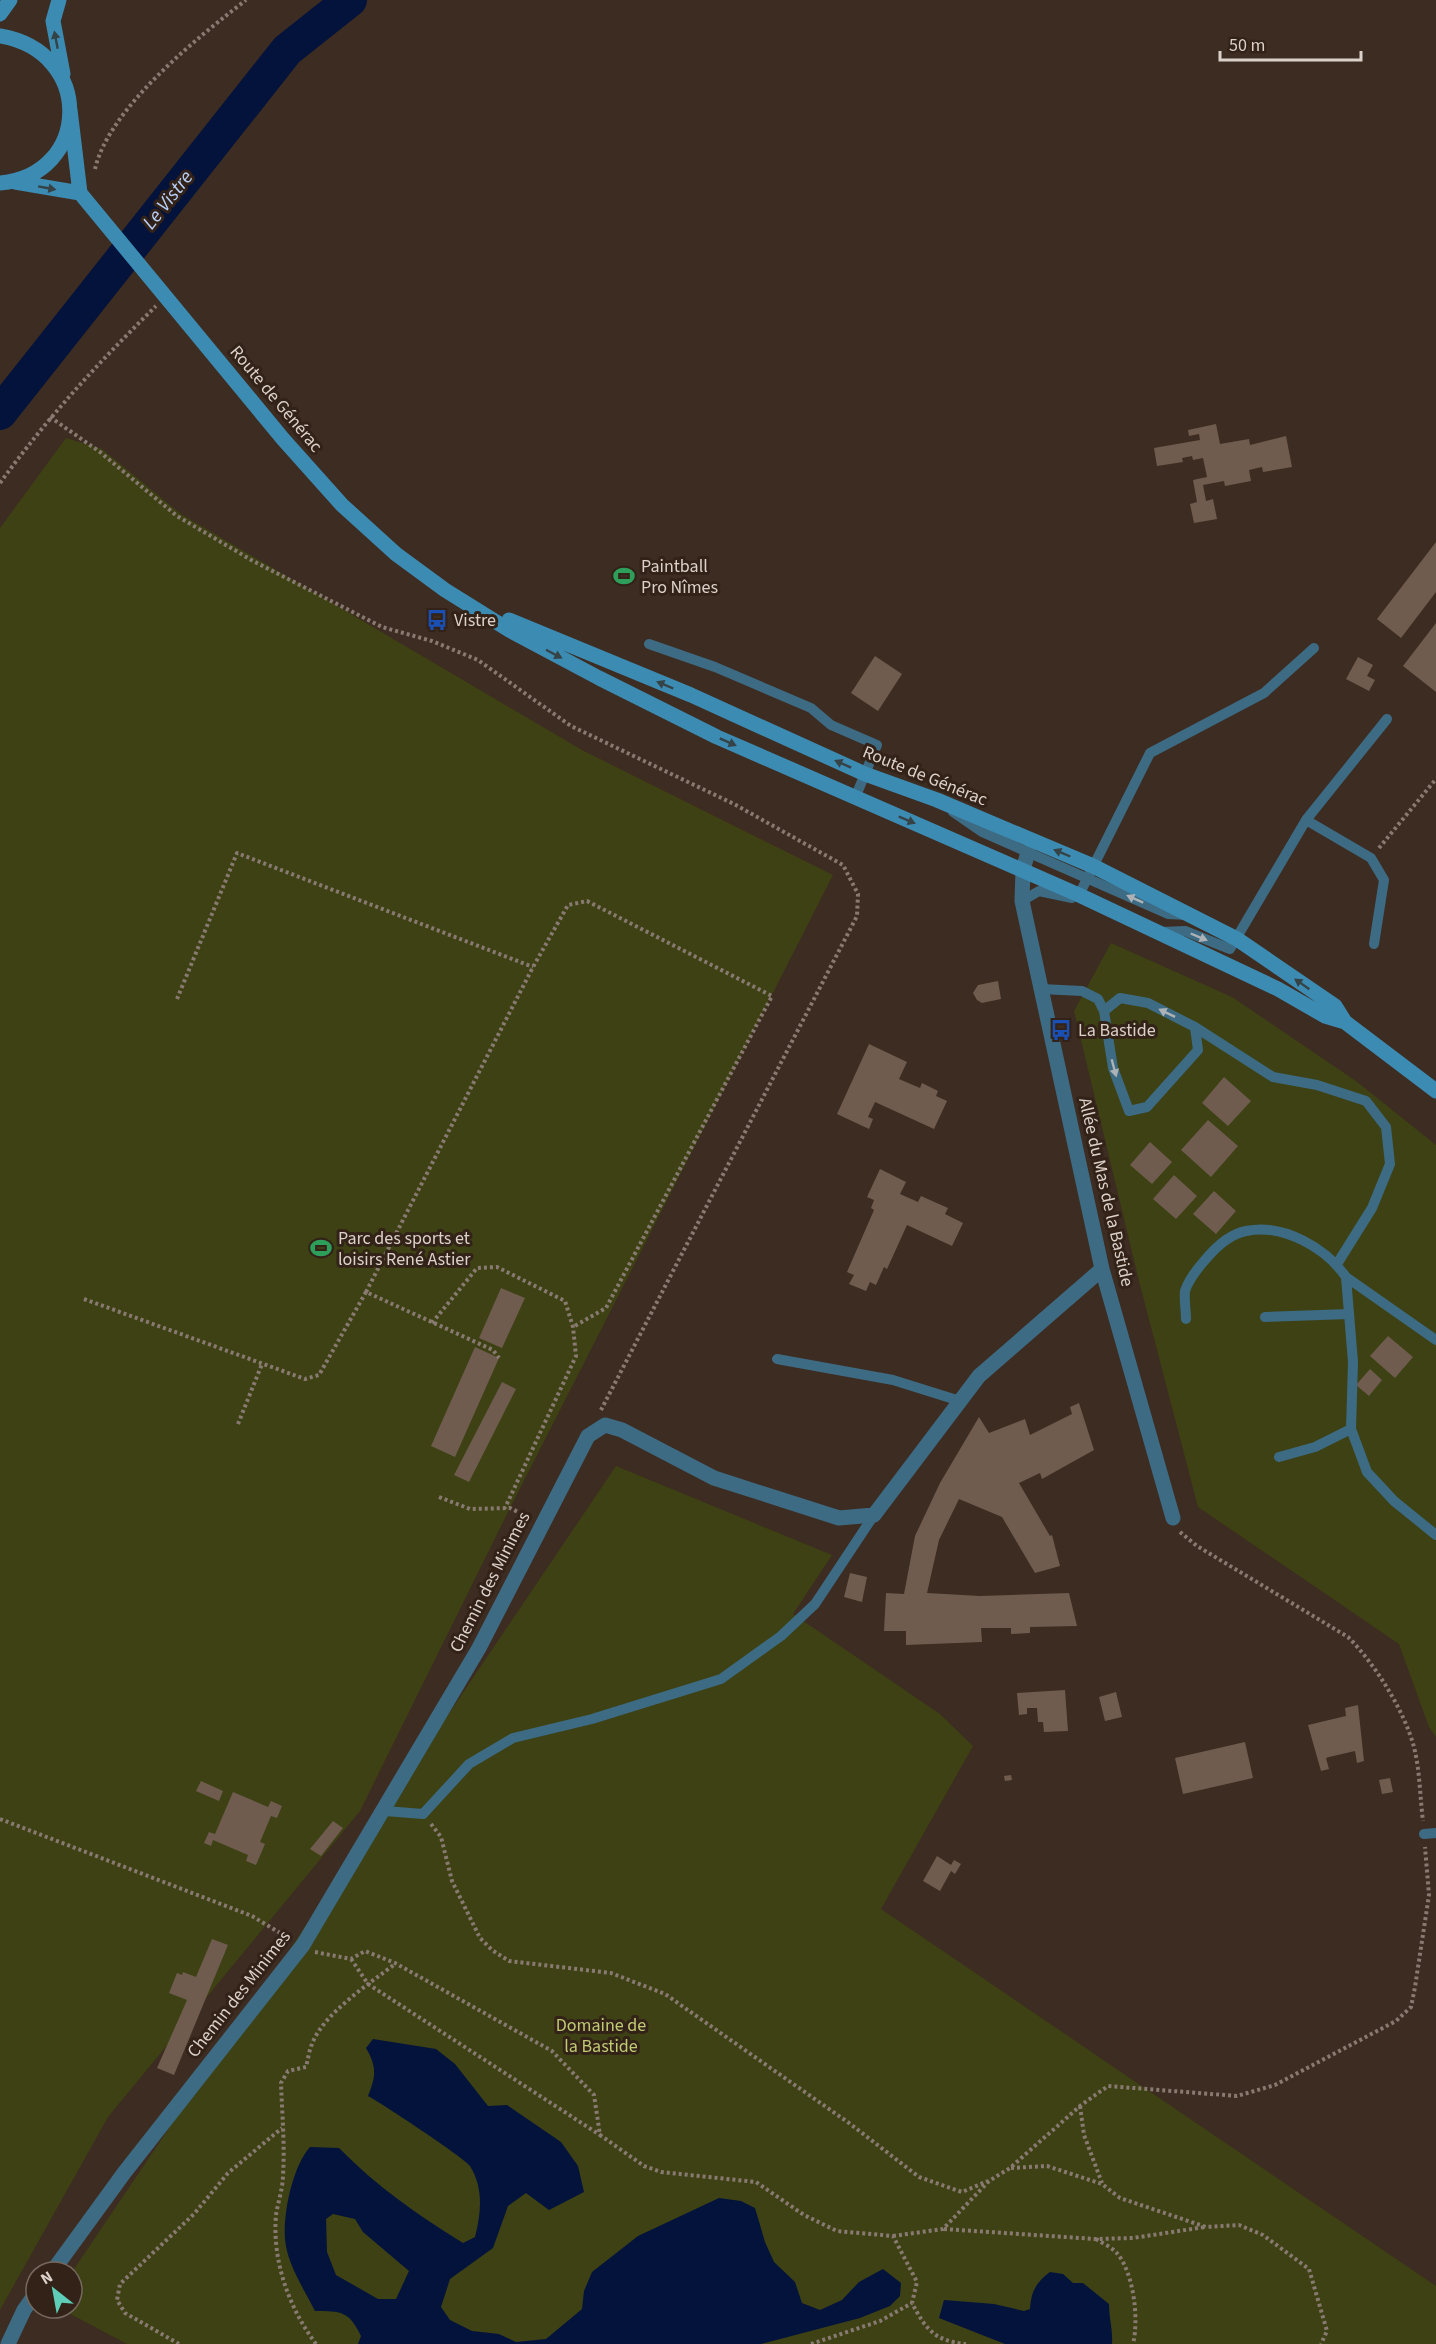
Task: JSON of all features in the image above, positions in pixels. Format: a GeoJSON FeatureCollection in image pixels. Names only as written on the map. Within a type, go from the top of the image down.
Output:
{"type":"FeatureCollection","features":[{"type":"Feature","properties":{"kind":"street"},"geometry":{"type":"LineString","coordinates":[[0,14],[10,0]]}},
{"type":"Feature","properties":{"kind":"street"},"geometry":{"type":"LineString","coordinates":[[7,183],[80,193],[70,110],[53,21],[59,0]]}},
{"type":"Feature","properties":{"kind":"street"},"geometry":{"type":"LineString","coordinates":[[0,36],[18,39],[37,48],[53,62],[64,80]]}},
{"type":"Feature","properties":{"kind":"street"},"geometry":{"type":"LineString","coordinates":[[7,183],[37,172],[54,156],[66,134],[70,110]]}},
{"type":"Feature","properties":{"kind":"street","name":"Route de Générac"},"geometry":{"type":"LineString","coordinates":[[80,193],[283,439],[342,505],[396,554],[445,590],[509,630],[599,678],[764,758],[856,795],[1079,895],[1278,989],[1325,1016],[1345,1022],[1436,1091]]}},
{"type":"Feature","properties":{"kind":"street","name":"Route de Générac"},"geometry":{"type":"LineString","coordinates":[[468,603],[691,695],[865,774],[937,800],[1090,872],[1190,915],[1237,939],[1335,1006],[1345,1022]]}},
{"type":"Feature","properties":{"kind":"street","name":"Allée du Mas de la Bastide"},"geometry":{"type":"LineString","coordinates":[[1028,852],[1023,870],[1022,901],[1041,989],[1102,1269],[1173,1518]]}},
{"type":"Feature","properties":{"kind":"street"},"geometry":{"type":"LineString","coordinates":[[588,1436],[605,1425],[622,1430],[714,1478],[839,1518],[874,1515],[979,1376],[1102,1269]]}},
{"type":"Feature","properties":{"kind":"street","name":"Chemin des Minimes"},"geometry":{"type":"LineString","coordinates":[[61,2260],[124,2173],[308,1948],[479,1648],[588,1436]]}},
{"type":"Feature","properties":{"kind":"street"},"geometry":{"type":"LineString","coordinates":[[8,2344],[24,2310]]}},
{"type":"Feature","properties":{"kind":"lane"},"geometry":{"type":"LineString","coordinates":[[649,644],[715,667],[811,708],[831,725],[877,745],[856,795]]}},
{"type":"Feature","properties":{"kind":"lane"},"geometry":{"type":"LineString","coordinates":[[1079,895],[1150,753],[1264,693],[1314,648]]}},
{"type":"Feature","properties":{"kind":"lane"},"geometry":{"type":"LineString","coordinates":[[1155,932],[1185,931],[1230,950],[1306,820],[1387,719]]}},
{"type":"Feature","properties":{"kind":"lane"},"geometry":{"type":"LineString","coordinates":[[937,800],[982,832],[1028,852],[1090,872]]}},
{"type":"Feature","properties":{"kind":"lane"},"geometry":{"type":"LineString","coordinates":[[1306,820],[1371,858],[1384,880],[1374,944]]}},
{"type":"Feature","properties":{"kind":"lane"},"geometry":{"type":"LineString","coordinates":[[1022,901],[1039,891],[1067,896],[1236,975],[1278,989]]}},
{"type":"Feature","properties":{"kind":"lane"},"geometry":{"type":"LineString","coordinates":[[1041,989],[1082,991],[1098,999],[1104,1011],[1113,1068],[1129,1111],[1147,1107],[1198,1050],[1195,1027]]}},
{"type":"Feature","properties":{"kind":"lane"},"geometry":{"type":"LineString","coordinates":[[1104,1011],[1120,998],[1148,1004],[1195,1027],[1273,1077],[1317,1085],[1366,1101],[1386,1127],[1390,1164],[1372,1208],[1337,1264]]}},
{"type":"Feature","properties":{"kind":"lane"},"geometry":{"type":"LineString","coordinates":[[1186,1319],[1185,1291],[1197,1269],[1217,1246],[1245,1231],[1272,1230],[1295,1236],[1337,1264],[1346,1277],[1436,1341]]}},
{"type":"Feature","properties":{"kind":"lane"},"geometry":{"type":"LineString","coordinates":[[1346,1277],[1353,1362],[1351,1429],[1367,1472],[1394,1501],[1436,1535]]}},
{"type":"Feature","properties":{"kind":"lane"},"geometry":{"type":"LineString","coordinates":[[1265,1317],[1349,1314]]}},
{"type":"Feature","properties":{"kind":"lane"},"geometry":{"type":"LineString","coordinates":[[777,1359],[893,1380],[960,1401]]}},
{"type":"Feature","properties":{"kind":"lane"},"geometry":{"type":"LineString","coordinates":[[1279,1457],[1315,1447],[1351,1429]]}},
{"type":"Feature","properties":{"kind":"lane"},"geometry":{"type":"LineString","coordinates":[[385,1811],[423,1814],[469,1764],[513,1738],[592,1719],[721,1679],[781,1636],[815,1604],[874,1515]]}},
{"type":"Feature","properties":{"kind":"lane"},"geometry":{"type":"LineString","coordinates":[[1424,1834],[1436,1833]]}},
{"type":"Feature","properties":{"kind":"path"},"geometry":{"type":"LineString","coordinates":[[94,172],[99,151],[138,97],[200,36],[246,0]]}},
{"type":"Feature","properties":{"kind":"path"},"geometry":{"type":"LineString","coordinates":[[0,483],[50,417],[107,354],[165,297]]}},
{"type":"Feature","properties":{"kind":"path"},"geometry":{"type":"LineString","coordinates":[[50,417],[100,452],[177,516],[253,561],[382,627],[432,641],[478,660],[571,726],[734,804],[843,866],[853,884],[858,894],[857,916],[588,1436]]}},
{"type":"Feature","properties":{"kind":"path"},"geometry":{"type":"LineString","coordinates":[[1371,858],[1436,779]]}},
{"type":"Feature","properties":{"kind":"path"},"geometry":{"type":"LineString","coordinates":[[177,999],[237,853],[533,967]]}},
{"type":"Feature","properties":{"kind":"path"},"geometry":{"type":"LineString","coordinates":[[84,1299],[305,1379],[319,1376],[366,1292],[533,967],[568,905],[587,901],[772,996],[606,1308],[573,1327]]}},
{"type":"Feature","properties":{"kind":"path"},"geometry":{"type":"LineString","coordinates":[[432,1323],[477,1268],[497,1267],[565,1301],[573,1327],[576,1356],[506,1508]]}},
{"type":"Feature","properties":{"kind":"path"},"geometry":{"type":"LineString","coordinates":[[366,1292],[493,1350],[498,1358]]}},
{"type":"Feature","properties":{"kind":"path"},"geometry":{"type":"LineString","coordinates":[[238,1424],[262,1364]]}},
{"type":"Feature","properties":{"kind":"path"},"geometry":{"type":"LineString","coordinates":[[439,1497],[470,1509],[506,1508],[542,1524]]}},
{"type":"Feature","properties":{"kind":"path"},"geometry":{"type":"LineString","coordinates":[[423,1814],[441,1837],[452,1881],[480,1938],[492,1950],[509,1961],[611,1973],[665,1994],[849,2122],[919,2177],[962,2192],[1010,2168],[1080,2106],[1108,2086],[1237,2096],[1275,2085],[1396,2021],[1411,2007],[1429,1895],[1414,1747],[1387,1686],[1367,1656],[1348,1637],[1197,1546],[1181,1534],[1173,1518]]}},
{"type":"Feature","properties":{"kind":"path"},"geometry":{"type":"LineString","coordinates":[[0,1819],[252,1916],[308,1948],[351,1959],[368,1984],[644,2166],[661,2172],[756,2182],[804,2215],[837,2231],[893,2235],[943,2229],[1095,2239],[1132,2238],[1206,2227],[1239,2225],[1263,2235],[1309,2269],[1327,2331],[1321,2344]]}},
{"type":"Feature","properties":{"kind":"path"},"geometry":{"type":"LineString","coordinates":[[351,1959],[365,1951],[396,1964],[552,2051],[594,2095],[600,2135]]}},
{"type":"Feature","properties":{"kind":"path"},"geometry":{"type":"LineString","coordinates":[[316,2344],[297,2317],[286,2290],[277,2251],[276,2217],[284,2175],[281,2083],[288,2071],[306,2067],[312,2043],[322,2026],[368,1984],[396,1964]]}},
{"type":"Feature","properties":{"kind":"path"},"geometry":{"type":"LineString","coordinates":[[1080,2106],[1084,2135],[1102,2184]]}},
{"type":"Feature","properties":{"kind":"path"},"geometry":{"type":"LineString","coordinates":[[179,2344],[125,2313],[117,2300],[120,2284],[194,2214],[228,2173],[249,2154],[272,2139],[282,2128]]}},
{"type":"Feature","properties":{"kind":"path"},"geometry":{"type":"LineString","coordinates":[[1010,2168],[1047,2166],[1102,2184],[1120,2198],[1206,2227]]}},
{"type":"Feature","properties":{"kind":"path"},"geometry":{"type":"LineString","coordinates":[[943,2229],[988,2181]]}},
{"type":"Feature","properties":{"kind":"path"},"geometry":{"type":"LineString","coordinates":[[893,2235],[917,2282],[912,2303],[921,2321],[935,2337],[966,2344]]}},
{"type":"Feature","properties":{"kind":"path"},"geometry":{"type":"LineString","coordinates":[[1095,2239],[1116,2253],[1128,2278],[1136,2310],[1133,2344]]}},
{"type":"Feature","properties":{"kind":"path"},"geometry":{"type":"LineString","coordinates":[[811,2344],[880,2321],[912,2303]]}},
{"type":"Feature","properties":{"kind":"green space","name":"Parc des sports et loisirs René Astier"},"geometry":{"type":"Polygon","coordinates":[[[66,438],[102,449],[181,514],[582,750],[833,875],[510,1508],[360,1811],[108,2117],[28,2260],[24,2260],[24,2267],[0,2310],[0,528],[66,438]]]}},
{"type":"Feature","properties":{"kind":"green space"},"geometry":{"type":"Polygon","coordinates":[[[1111,943],[1232,997],[1356,1081],[1436,1145],[1436,1737],[1429,1727],[1399,1644],[1198,1507],[1139,1281],[1074,1011],[1111,943]]]}},
{"type":"Feature","properties":{"kind":"green space","name":"Domaine de la Bastide"},"geometry":{"type":"Polygon","coordinates":[[[616,1466],[832,1555],[793,1614],[940,1714],[973,1746],[881,1909],[1436,2286],[1436,2344],[127,2344],[82,2320],[84,2320],[84,2260],[80,2260],[616,1466]]]}},
{"type":"Feature","properties":{"kind":"water"},"geometry":{"type":"Polygon","coordinates":[[[373,2039],[436,2049],[455,2064],[488,2106],[507,2105],[561,2142],[578,2166],[584,2192],[549,2210],[526,2193],[508,2206],[493,2248],[450,2279],[441,2307],[450,2320],[472,2331],[499,2334],[516,2342],[546,2339],[582,2309],[584,2291],[592,2272],[638,2236],[719,2198],[741,2201],[755,2208],[765,2242],[774,2262],[795,2282],[802,2303],[820,2310],[842,2300],[859,2282],[883,2269],[901,2283],[900,2296],[890,2306],[860,2318],[761,2344],[358,2344],[361,2336],[348,2317],[338,2312],[315,2311],[286,2248],[285,2228],[290,2190],[304,2155],[310,2147],[339,2148],[398,2199],[463,2243],[475,2237],[480,2201],[478,2183],[465,2161],[368,2096],[374,2072],[366,2048],[373,2039]],[[333,2214],[326,2219],[327,2252],[336,2275],[378,2299],[396,2299],[409,2271],[363,2232],[355,2219],[333,2214]]]}},
{"type":"Feature","properties":{"kind":"water"},"geometry":{"type":"Polygon","coordinates":[[[1050,2272],[1063,2274],[1073,2283],[1083,2283],[1109,2304],[1112,2344],[1005,2344],[939,2318],[944,2300],[994,2304],[1024,2311],[1030,2309],[1035,2288],[1050,2272]]]}},
{"type":"Feature","properties":{"kind":"building"},"geometry":{"type":"Polygon","coordinates":[[[1216,424],[1220,444],[1249,439],[1250,445],[1286,436],[1292,467],[1263,472],[1262,467],[1249,470],[1251,481],[1225,486],[1224,481],[1203,485],[1206,501],[1213,499],[1217,519],[1194,523],[1190,504],[1197,502],[1193,480],[1207,477],[1203,458],[1193,460],[1192,456],[1182,458],[1183,462],[1157,466],[1154,448],[1200,440],[1199,434],[1189,436],[1188,430],[1216,424]]]}},
{"type":"Feature","properties":{"kind":"building"},"geometry":{"type":"Polygon","coordinates":[[[1436,542],[1436,592],[1401,638],[1377,619],[1436,542]]]}},
{"type":"Feature","properties":{"kind":"building"},"geometry":{"type":"Polygon","coordinates":[[[1436,623],[1436,692],[1403,666],[1436,623]]]}},
{"type":"Feature","properties":{"kind":"building"},"geometry":{"type":"Polygon","coordinates":[[[875,656],[902,674],[878,711],[851,693],[875,656]]]}},
{"type":"Feature","properties":{"kind":"building"},"geometry":{"type":"Polygon","coordinates":[[[1358,657],[1373,665],[1367,676],[1375,680],[1369,691],[1346,679],[1358,657]]]}},
{"type":"Feature","properties":{"kind":"building"},"geometry":{"type":"Polygon","coordinates":[[[998,981],[1001,999],[982,1003],[977,1000],[973,993],[978,985],[998,981]]]}},
{"type":"Feature","properties":{"kind":"building"},"geometry":{"type":"Polygon","coordinates":[[[869,1044],[907,1062],[899,1079],[920,1088],[922,1083],[938,1091],[936,1096],[947,1101],[934,1129],[875,1102],[868,1117],[873,1119],[869,1129],[837,1114],[869,1044]]]}},
{"type":"Feature","properties":{"kind":"building"},"geometry":{"type":"Polygon","coordinates":[[[1224,1077],[1251,1101],[1228,1126],[1202,1103],[1224,1077]]]}},
{"type":"Feature","properties":{"kind":"building"},"geometry":{"type":"Polygon","coordinates":[[[1208,1120],[1238,1146],[1211,1177],[1181,1150],[1208,1120]]]}},
{"type":"Feature","properties":{"kind":"building"},"geometry":{"type":"Polygon","coordinates":[[[1150,1142],[1172,1162],[1152,1184],[1130,1165],[1150,1142]]]}},
{"type":"Feature","properties":{"kind":"building"},"geometry":{"type":"Polygon","coordinates":[[[880,1169],[906,1182],[900,1194],[918,1202],[921,1196],[948,1208],[945,1214],[963,1223],[952,1246],[907,1225],[887,1269],[884,1267],[876,1285],[870,1282],[866,1291],[849,1284],[854,1275],[847,1272],[874,1210],[871,1208],[874,1200],[867,1197],[880,1169]]]}},
{"type":"Feature","properties":{"kind":"building"},"geometry":{"type":"Polygon","coordinates":[[[1174,1175],[1197,1196],[1176,1219],[1153,1199],[1174,1175]]]}},
{"type":"Feature","properties":{"kind":"building"},"geometry":{"type":"Polygon","coordinates":[[[1214,1191],[1236,1211],[1216,1234],[1193,1214],[1214,1191]]]}},
{"type":"Feature","properties":{"kind":"building"},"geometry":{"type":"Polygon","coordinates":[[[501,1288],[525,1298],[502,1348],[479,1338],[501,1288]]]}},
{"type":"Feature","properties":{"kind":"building"},"geometry":{"type":"Polygon","coordinates":[[[1388,1336],[1413,1357],[1395,1378],[1370,1356],[1388,1336]]]}},
{"type":"Feature","properties":{"kind":"building"},"geometry":{"type":"Polygon","coordinates":[[[475,1347],[499,1358],[455,1457],[431,1446],[475,1347]]]}},
{"type":"Feature","properties":{"kind":"building"},"geometry":{"type":"Polygon","coordinates":[[[1370,1369],[1382,1380],[1369,1396],[1356,1385],[1370,1369]]]}},
{"type":"Feature","properties":{"kind":"building"},"geometry":{"type":"Polygon","coordinates":[[[502,1382],[516,1389],[469,1482],[454,1475],[502,1382]]]}},
{"type":"Feature","properties":{"kind":"building"},"geometry":{"type":"Polygon","coordinates":[[[1079,1403],[1094,1450],[1042,1479],[1040,1473],[1019,1483],[1050,1536],[1052,1535],[1060,1566],[1035,1573],[1002,1517],[959,1499],[939,1540],[927,1593],[980,1596],[1069,1593],[1077,1626],[1030,1627],[1030,1633],[1011,1634],[1011,1628],[981,1628],[982,1642],[906,1645],[906,1631],[884,1631],[886,1593],[904,1594],[915,1536],[940,1483],[979,1417],[989,1433],[1025,1419],[1030,1435],[1072,1414],[1070,1407],[1079,1403]]]}},
{"type":"Feature","properties":{"kind":"building"},"geometry":{"type":"Polygon","coordinates":[[[850,1573],[867,1577],[862,1602],[844,1597],[850,1573]]]}},
{"type":"Feature","properties":{"kind":"building"},"geometry":{"type":"Polygon","coordinates":[[[1065,1690],[1068,1731],[1044,1732],[1043,1722],[1038,1722],[1037,1708],[1027,1708],[1027,1714],[1019,1715],[1017,1693],[1065,1690]]]}},
{"type":"Feature","properties":{"kind":"building"},"geometry":{"type":"Polygon","coordinates":[[[1116,1692],[1122,1717],[1105,1721],[1099,1697],[1116,1692]]]}},
{"type":"Feature","properties":{"kind":"building"},"geometry":{"type":"Polygon","coordinates":[[[1358,1705],[1364,1761],[1357,1763],[1355,1751],[1329,1757],[1326,1758],[1329,1769],[1321,1771],[1308,1725],[1346,1716],[1345,1708],[1358,1705]]]}},
{"type":"Feature","properties":{"kind":"building"},"geometry":{"type":"Polygon","coordinates":[[[1245,1742],[1253,1778],[1183,1794],[1175,1758],[1245,1742]]]}},
{"type":"Feature","properties":{"kind":"building"},"geometry":{"type":"Polygon","coordinates":[[[1011,1775],[1012,1780],[1005,1781],[1004,1776],[1011,1775]]]}},
{"type":"Feature","properties":{"kind":"building"},"geometry":{"type":"Polygon","coordinates":[[[1390,1778],[1393,1792],[1382,1794],[1379,1780],[1390,1778]]]}},
{"type":"Feature","properties":{"kind":"building"},"geometry":{"type":"Polygon","coordinates":[[[201,1781],[223,1791],[219,1801],[196,1791],[201,1781]]]}},
{"type":"Feature","properties":{"kind":"building"},"geometry":{"type":"Polygon","coordinates":[[[233,1792],[268,1807],[271,1801],[282,1806],[277,1818],[271,1816],[260,1842],[265,1844],[256,1865],[246,1861],[248,1855],[213,1840],[211,1846],[204,1843],[209,1832],[215,1834],[233,1792]]]}},
{"type":"Feature","properties":{"kind":"building"},"geometry":{"type":"Polygon","coordinates":[[[333,1821],[343,1828],[321,1856],[310,1849],[333,1821]]]}},
{"type":"Feature","properties":{"kind":"building"},"geometry":{"type":"Polygon","coordinates":[[[937,1856],[951,1865],[954,1860],[961,1864],[955,1874],[951,1871],[940,1891],[923,1881],[937,1856]]]}},
{"type":"Feature","properties":{"kind":"building"},"geometry":{"type":"Polygon","coordinates":[[[212,1939],[228,1945],[174,2075],[157,2068],[187,2000],[169,1993],[177,1973],[182,1975],[183,1972],[196,1977],[212,1939]]]}},
{"type":"Feature","properties":{"kind":"waterway","name":"Le Vistre"},"geometry":{"type":"LineString","coordinates":[[0,413],[287,50],[350,0]]}},
{"type":"Feature","properties":{"kind":"place","name":"Paintball Pro Nîmes"},"geometry":{"type":"Point","coordinates":[624,576]}},
{"type":"Feature","properties":{"kind":"place","name":"Vistre"},"geometry":{"type":"Point","coordinates":[437,620]}},
{"type":"Feature","properties":{"kind":"place","name":"La Bastide"},"geometry":{"type":"Point","coordinates":[1061,1030]}},
{"type":"Feature","properties":{"kind":"place","name":"Parc des sports et loisirs René Astier"},"geometry":{"type":"Point","coordinates":[321,1248]}}]}
